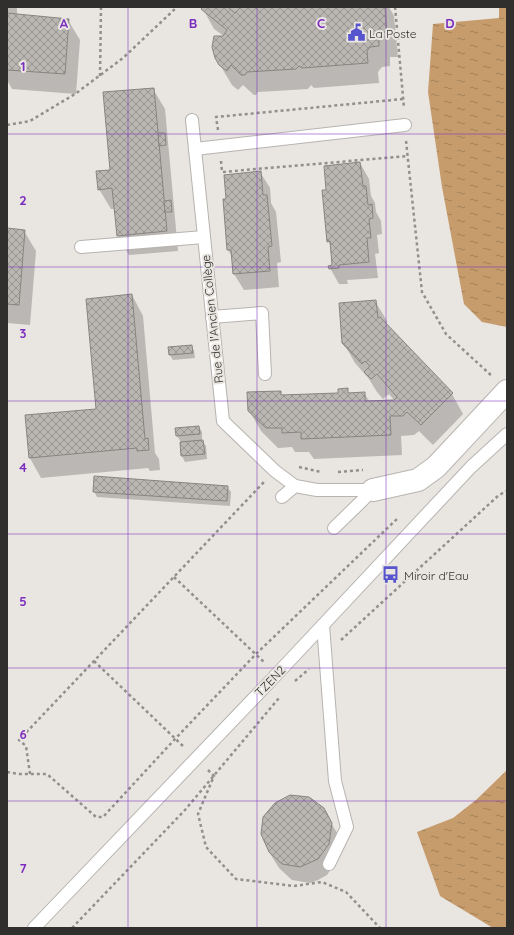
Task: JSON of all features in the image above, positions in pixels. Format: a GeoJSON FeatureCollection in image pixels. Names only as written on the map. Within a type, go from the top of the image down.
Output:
{"type":"FeatureCollection","features":[{"type":"Feature","properties":{"kind":"street"},"geometry":{"type":"LineString","coordinates":[[371,480],[418,480],[436,467],[502,385]]}},
{"type":"Feature","properties":{"kind":"lane","name":"Rue de l'Ancien Collège"},"geometry":{"type":"LineString","coordinates":[[192,120],[223,421],[275,471],[295,486]]}},
{"type":"Feature","properties":{"kind":"lane"},"geometry":{"type":"LineString","coordinates":[[195,149],[405,125]]}},
{"type":"Feature","properties":{"kind":"lane"},"geometry":{"type":"LineString","coordinates":[[81,247],[204,237]]}},
{"type":"Feature","properties":{"kind":"lane"},"geometry":{"type":"LineString","coordinates":[[212,317],[262,313],[265,374]]}},
{"type":"Feature","properties":{"kind":"lane","name":"TZEN2"},"geometry":{"type":"LineString","coordinates":[[34,928],[277,674],[471,467],[507,434]]}},
{"type":"Feature","properties":{"kind":"lane"},"geometry":{"type":"LineString","coordinates":[[282,498],[295,486],[317,490],[371,480]]}},
{"type":"Feature","properties":{"kind":"lane"},"geometry":{"type":"LineString","coordinates":[[334,528],[371,480]]}},
{"type":"Feature","properties":{"kind":"lane"},"geometry":{"type":"LineString","coordinates":[[323,625],[334,781],[347,827],[329,864]]}},
{"type":"Feature","properties":{"kind":"path"},"geometry":{"type":"LineString","coordinates":[[100,76],[101,7]]}},
{"type":"Feature","properties":{"kind":"path"},"geometry":{"type":"LineString","coordinates":[[7,125],[30,121],[75,94],[123,58],[177,7]]}},
{"type":"Feature","properties":{"kind":"path"},"geometry":{"type":"LineString","coordinates":[[395,7],[422,292],[446,334],[502,385]]}},
{"type":"Feature","properties":{"kind":"path"},"geometry":{"type":"LineString","coordinates":[[30,774],[26,746],[19,740],[275,471],[286,460],[299,467],[323,473]]}},
{"type":"Feature","properties":{"kind":"path"},"geometry":{"type":"LineString","coordinates":[[331,472],[371,480]]}},
{"type":"Feature","properties":{"kind":"path"},"geometry":{"type":"LineString","coordinates":[[174,577],[290,686],[499,495],[507,491]]}},
{"type":"Feature","properties":{"kind":"path"},"geometry":{"type":"LineString","coordinates":[[7,772],[47,774],[96,817],[103,817],[175,738],[256,654],[400,516]]}},
{"type":"Feature","properties":{"kind":"path"},"geometry":{"type":"LineString","coordinates":[[94,661],[197,758],[214,776]]}},
{"type":"Feature","properties":{"kind":"path"},"geometry":{"type":"LineString","coordinates":[[72,928],[185,810],[280,697]]}},
{"type":"Feature","properties":{"kind":"path"},"geometry":{"type":"LineString","coordinates":[[214,776],[198,814],[206,847],[236,879],[294,886],[322,882],[346,892],[380,928]]}},
{"type":"Feature","properties":{"kind":"water"},"geometry":{"type":"Polygon","coordinates":[[[499,7],[507,7],[507,327],[482,322],[464,304],[442,187],[428,92],[433,24],[499,18],[499,7]]]}},
{"type":"Feature","properties":{"kind":"water"},"geometry":{"type":"Polygon","coordinates":[[[507,770],[507,928],[493,928],[440,896],[417,832],[453,818],[476,800],[507,770]]]}},
{"type":"Feature","properties":{"kind":"building"},"geometry":{"type":"Polygon","coordinates":[[[203,7],[228,7],[235,13],[241,7],[385,7],[387,37],[379,37],[379,46],[370,47],[367,51],[368,63],[302,68],[299,66],[296,69],[247,72],[245,75],[241,75],[231,65],[227,71],[219,65],[215,58],[212,47],[214,36],[223,36],[227,30],[201,9],[203,7]]]}},
{"type":"Feature","properties":{"kind":"building"},"geometry":{"type":"Polygon","coordinates":[[[7,13],[69,19],[65,74],[7,70],[7,13]]]}},
{"type":"Feature","properties":{"kind":"building"},"geometry":{"type":"Polygon","coordinates":[[[154,88],[167,231],[117,236],[112,188],[98,190],[96,171],[110,170],[103,92],[154,88]]]}},
{"type":"Feature","properties":{"kind":"building"},"geometry":{"type":"Polygon","coordinates":[[[158,133],[165,133],[166,145],[159,146],[158,133]]]}},
{"type":"Feature","properties":{"kind":"building"},"geometry":{"type":"Polygon","coordinates":[[[360,162],[363,186],[366,186],[368,205],[372,204],[373,218],[369,219],[371,238],[367,238],[369,262],[339,265],[339,268],[329,269],[328,266],[332,265],[330,241],[327,242],[322,190],[326,190],[324,166],[360,162]]]}},
{"type":"Feature","properties":{"kind":"building"},"geometry":{"type":"Polygon","coordinates":[[[261,171],[263,195],[267,195],[272,246],[268,247],[270,271],[233,274],[231,250],[227,250],[223,199],[226,199],[224,175],[261,171]]]}},
{"type":"Feature","properties":{"kind":"building"},"geometry":{"type":"Polygon","coordinates":[[[171,200],[172,212],[165,212],[164,201],[171,200]]]}},
{"type":"Feature","properties":{"kind":"building"},"geometry":{"type":"Polygon","coordinates":[[[7,228],[25,230],[19,305],[7,304],[7,228]]]}},
{"type":"Feature","properties":{"kind":"building"},"geometry":{"type":"Polygon","coordinates":[[[132,294],[145,439],[148,438],[149,450],[137,451],[137,448],[29,458],[25,415],[96,409],[86,299],[132,294]]]}},
{"type":"Feature","properties":{"kind":"building"},"geometry":{"type":"Polygon","coordinates":[[[376,300],[378,318],[380,317],[453,393],[421,425],[407,412],[403,416],[390,416],[391,435],[301,439],[301,432],[282,433],[282,428],[266,428],[248,411],[247,392],[281,391],[281,395],[338,393],[338,389],[348,388],[348,393],[365,392],[365,401],[394,400],[397,397],[377,374],[371,379],[364,372],[370,366],[365,361],[362,364],[342,343],[339,303],[376,300]]]}},
{"type":"Feature","properties":{"kind":"building"},"geometry":{"type":"Polygon","coordinates":[[[192,345],[193,353],[169,355],[168,347],[192,345]]]}},
{"type":"Feature","properties":{"kind":"building"},"geometry":{"type":"Polygon","coordinates":[[[199,426],[200,434],[176,436],[175,428],[199,426]]]}},
{"type":"Feature","properties":{"kind":"building"},"geometry":{"type":"Polygon","coordinates":[[[203,440],[205,454],[181,456],[180,442],[203,440]]]}},
{"type":"Feature","properties":{"kind":"building"},"geometry":{"type":"Polygon","coordinates":[[[94,476],[228,486],[227,501],[93,492],[94,476]]]}},
{"type":"Feature","properties":{"kind":"building"},"geometry":{"type":"Polygon","coordinates":[[[290,795],[309,797],[324,808],[332,823],[329,844],[318,859],[300,867],[282,864],[269,852],[261,834],[263,817],[275,803],[290,795]]]}},
{"type":"Feature","properties":{"kind":"place","name":"La Poste"},"geometry":{"type":"Point","coordinates":[356,33]}},
{"type":"Feature","properties":{"kind":"place","name":"Miroir d'Eau"},"geometry":{"type":"Point","coordinates":[391,575]}}]}
